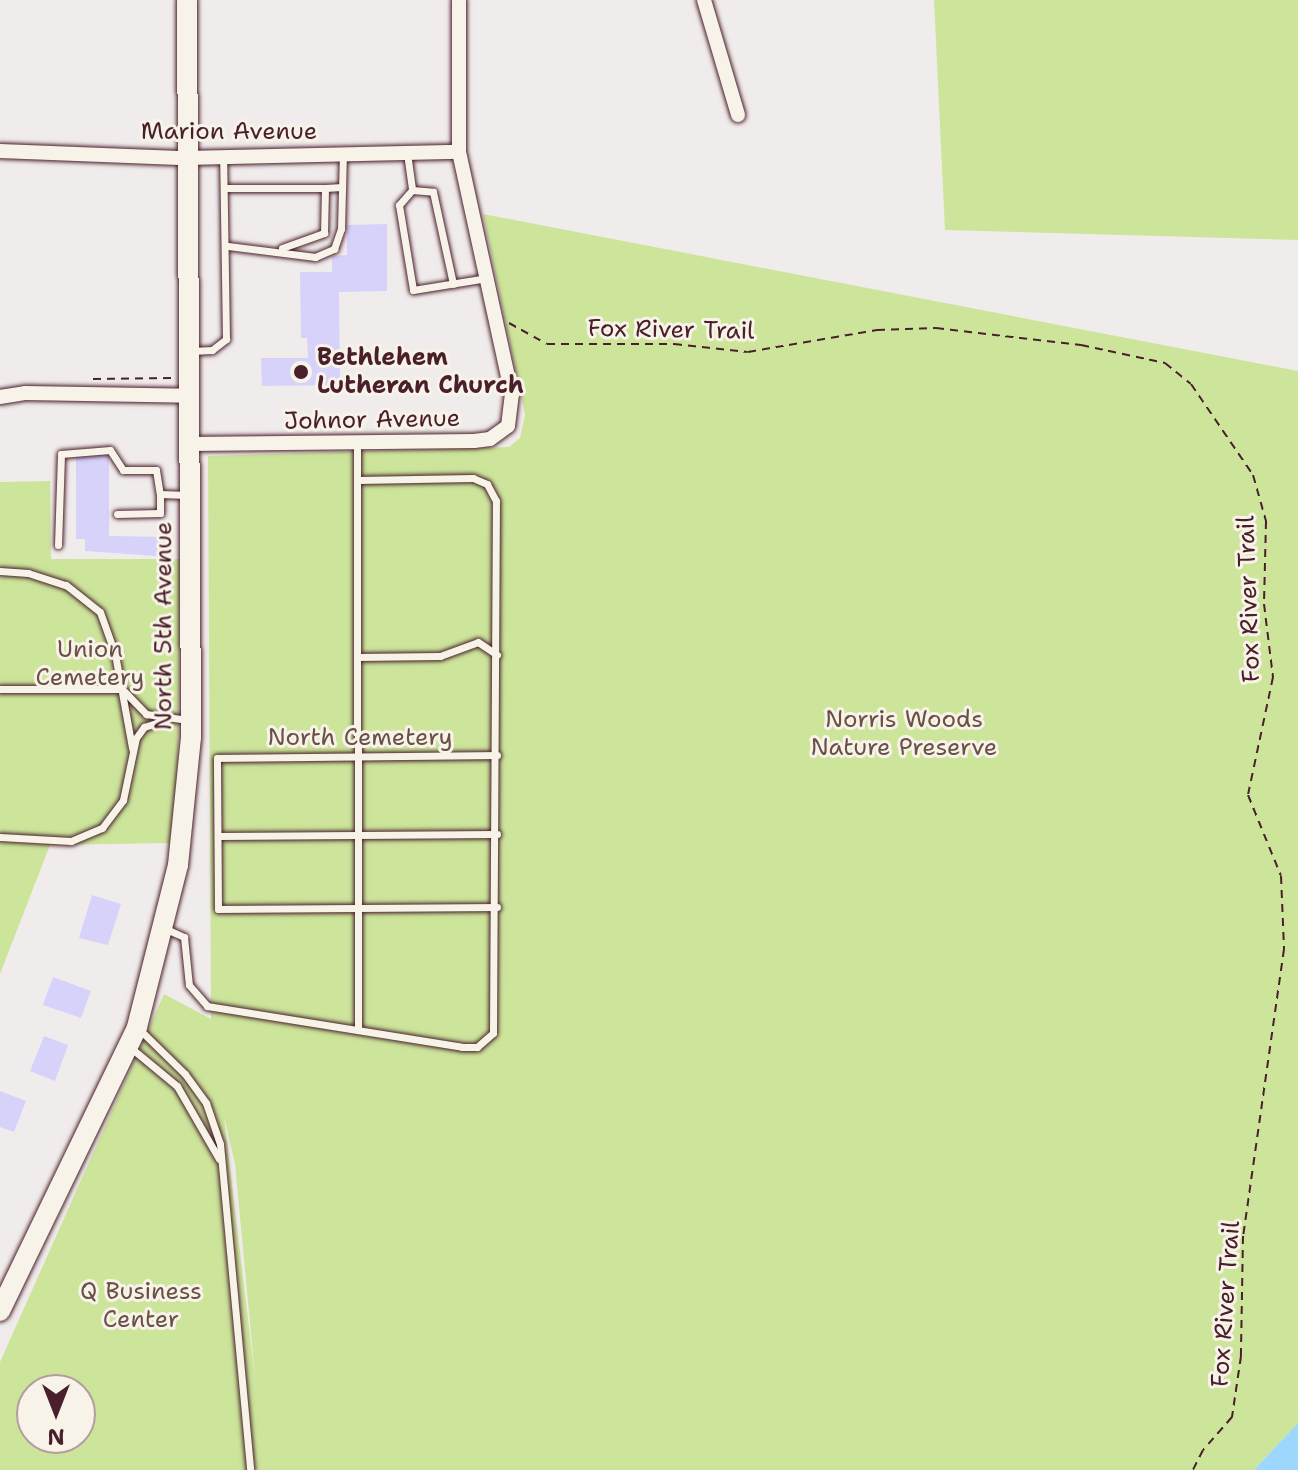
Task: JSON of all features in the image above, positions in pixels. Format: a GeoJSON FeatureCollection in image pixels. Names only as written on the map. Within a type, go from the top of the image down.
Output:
{"type":"FeatureCollection","features":[{"type":"Feature","properties":{"kind":"main road","name":"North 5th Avenue"},"geometry":{"type":"LineString","coordinates":[[2,1302],[132,1036],[164,929],[184,823],[191,719],[187,0]]}},
{"type":"Feature","properties":{"kind":"street","name":"Johnor Avenue"},"geometry":{"type":"LineString","coordinates":[[190,444],[474,441],[501,434],[513,406],[459,152],[459,0]]}},
{"type":"Feature","properties":{"kind":"street"},"geometry":{"type":"LineString","coordinates":[[704,0],[738,115]]}},
{"type":"Feature","properties":{"kind":"street","name":"Marion Avenue"},"geometry":{"type":"LineString","coordinates":[[0,151],[186,158],[459,152]]}},
{"type":"Feature","properties":{"kind":"street"},"geometry":{"type":"LineString","coordinates":[[0,397],[25,393],[189,396]]}},
{"type":"Feature","properties":{"kind":"lane"},"geometry":{"type":"LineString","coordinates":[[407,153],[412,190],[399,205],[413,290],[487,278]]}},
{"type":"Feature","properties":{"kind":"lane"},"geometry":{"type":"LineString","coordinates":[[228,246],[315,257],[334,249],[341,229],[343,154]]}},
{"type":"Feature","properties":{"kind":"lane"},"geometry":{"type":"LineString","coordinates":[[188,351],[212,350],[226,339],[228,246],[223,157]]}},
{"type":"Feature","properties":{"kind":"lane"},"geometry":{"type":"LineString","coordinates":[[225,188],[342,187]]}},
{"type":"Feature","properties":{"kind":"lane"},"geometry":{"type":"LineString","coordinates":[[276,250],[307,243],[324,233],[325,188]]}},
{"type":"Feature","properties":{"kind":"lane"},"geometry":{"type":"LineString","coordinates":[[412,190],[433,192],[453,284]]}},
{"type":"Feature","properties":{"kind":"lane"},"geometry":{"type":"LineString","coordinates":[[357,442],[358,1030]]}},
{"type":"Feature","properties":{"kind":"lane"},"geometry":{"type":"LineString","coordinates":[[58,545],[61,454],[110,450],[123,470],[156,470],[160,513],[117,514]]}},
{"type":"Feature","properties":{"kind":"lane"},"geometry":{"type":"LineString","coordinates":[[164,929],[184,937],[187,977],[201,1003],[462,1047],[489,1039],[496,1019],[497,510],[487,484],[473,478],[357,480]]}},
{"type":"Feature","properties":{"kind":"lane"},"geometry":{"type":"LineString","coordinates":[[160,494],[190,495]]}},
{"type":"Feature","properties":{"kind":"lane"},"geometry":{"type":"LineString","coordinates":[[0,571],[49,578],[91,602],[108,625],[132,748],[123,800],[102,828],[71,841],[4,837],[0,828]]}},
{"type":"Feature","properties":{"kind":"lane"},"geometry":{"type":"LineString","coordinates":[[357,657],[440,656],[478,642],[497,655]]}},
{"type":"Feature","properties":{"kind":"lane"},"geometry":{"type":"LineString","coordinates":[[0,689],[122,689],[146,714],[166,720]]}},
{"type":"Feature","properties":{"kind":"lane"},"geometry":{"type":"LineString","coordinates":[[132,748],[144,727],[166,720],[191,719]]}},
{"type":"Feature","properties":{"kind":"lane"},"geometry":{"type":"LineString","coordinates":[[497,755],[217,758],[218,909],[497,907]]}},
{"type":"Feature","properties":{"kind":"lane"},"geometry":{"type":"LineString","coordinates":[[218,836],[497,834]]}},
{"type":"Feature","properties":{"kind":"lane"},"geometry":{"type":"LineString","coordinates":[[132,1036],[177,1086],[222,1164]]}},
{"type":"Feature","properties":{"kind":"lane"},"geometry":{"type":"LineString","coordinates":[[132,1036],[185,1074],[206,1103],[222,1164],[250,1470]]}},
{"type":"Feature","properties":{"kind":"path","name":"Fox River Trail"},"geometry":{"type":"LineString","coordinates":[[497,321],[513,323],[547,344],[674,344],[748,352],[877,330],[936,328],[1081,345],[1165,363],[1191,384],[1253,475],[1266,521],[1264,604],[1273,677],[1248,795],[1281,876],[1284,949],[1243,1236],[1241,1356],[1232,1417],[1203,1450],[1193,1470]]}},
{"type":"Feature","properties":{"kind":"green space"},"geometry":{"type":"Polygon","coordinates":[[[934,0],[1298,0],[1298,240],[945,230],[934,0]]]}},
{"type":"Feature","properties":{"kind":"green space","name":"Norris Woods Nature Preserve"},"geometry":{"type":"Polygon","coordinates":[[[483,214],[1298,371],[1298,1423],[1254,1470],[0,1470],[0,1362],[164,994],[211,1019],[208,456],[509,447],[520,438],[525,415],[483,214]],[[224,1117],[256,1382],[235,1164],[224,1117]]]}},
{"type":"Feature","properties":{"kind":"green space","name":"Union Cemetery"},"geometry":{"type":"Polygon","coordinates":[[[50,481],[51,559],[180,559],[178,764],[170,843],[50,845],[0,974],[0,482],[50,481]]]}},
{"type":"Feature","properties":{"kind":"water"},"geometry":{"type":"Polygon","coordinates":[[[1298,1423],[1298,1470],[1254,1470],[1298,1423]]]}},
{"type":"Feature","properties":{"kind":"building"},"geometry":{"type":"Polygon","coordinates":[[[387,224],[387,291],[339,292],[340,385],[262,386],[261,358],[308,358],[307,338],[301,338],[300,272],[332,272],[332,256],[347,255],[347,225],[387,224]]]}},
{"type":"Feature","properties":{"kind":"building"},"geometry":{"type":"Polygon","coordinates":[[[76,454],[109,454],[109,536],[170,537],[170,557],[85,551],[85,539],[76,539],[76,454]]]}},
{"type":"Feature","properties":{"kind":"building"},"geometry":{"type":"Polygon","coordinates":[[[92,895],[121,904],[108,945],[79,938],[92,895]]]}},
{"type":"Feature","properties":{"kind":"building"},"geometry":{"type":"Polygon","coordinates":[[[53,977],[91,991],[81,1018],[43,1005],[53,977]]]}},
{"type":"Feature","properties":{"kind":"building"},"geometry":{"type":"Polygon","coordinates":[[[44,1036],[68,1045],[55,1081],[30,1071],[44,1036]]]}},
{"type":"Feature","properties":{"kind":"building"},"geometry":{"type":"Polygon","coordinates":[[[0,1091],[26,1101],[14,1132],[0,1127],[0,1091]]]}},
{"type":"Feature","properties":{"kind":"place","name":"Bethlehem Lutheran Church"},"geometry":{"type":"Point","coordinates":[301,372]}},
{"type":"Feature","properties":{"kind":"park label","name":"North Cemetery"},"geometry":{"type":"Point","coordinates":[360,738]}},
{"type":"Feature","properties":{"kind":"park label","name":"Q Business Center"},"geometry":{"type":"Point","coordinates":[141,1306]}}]}
